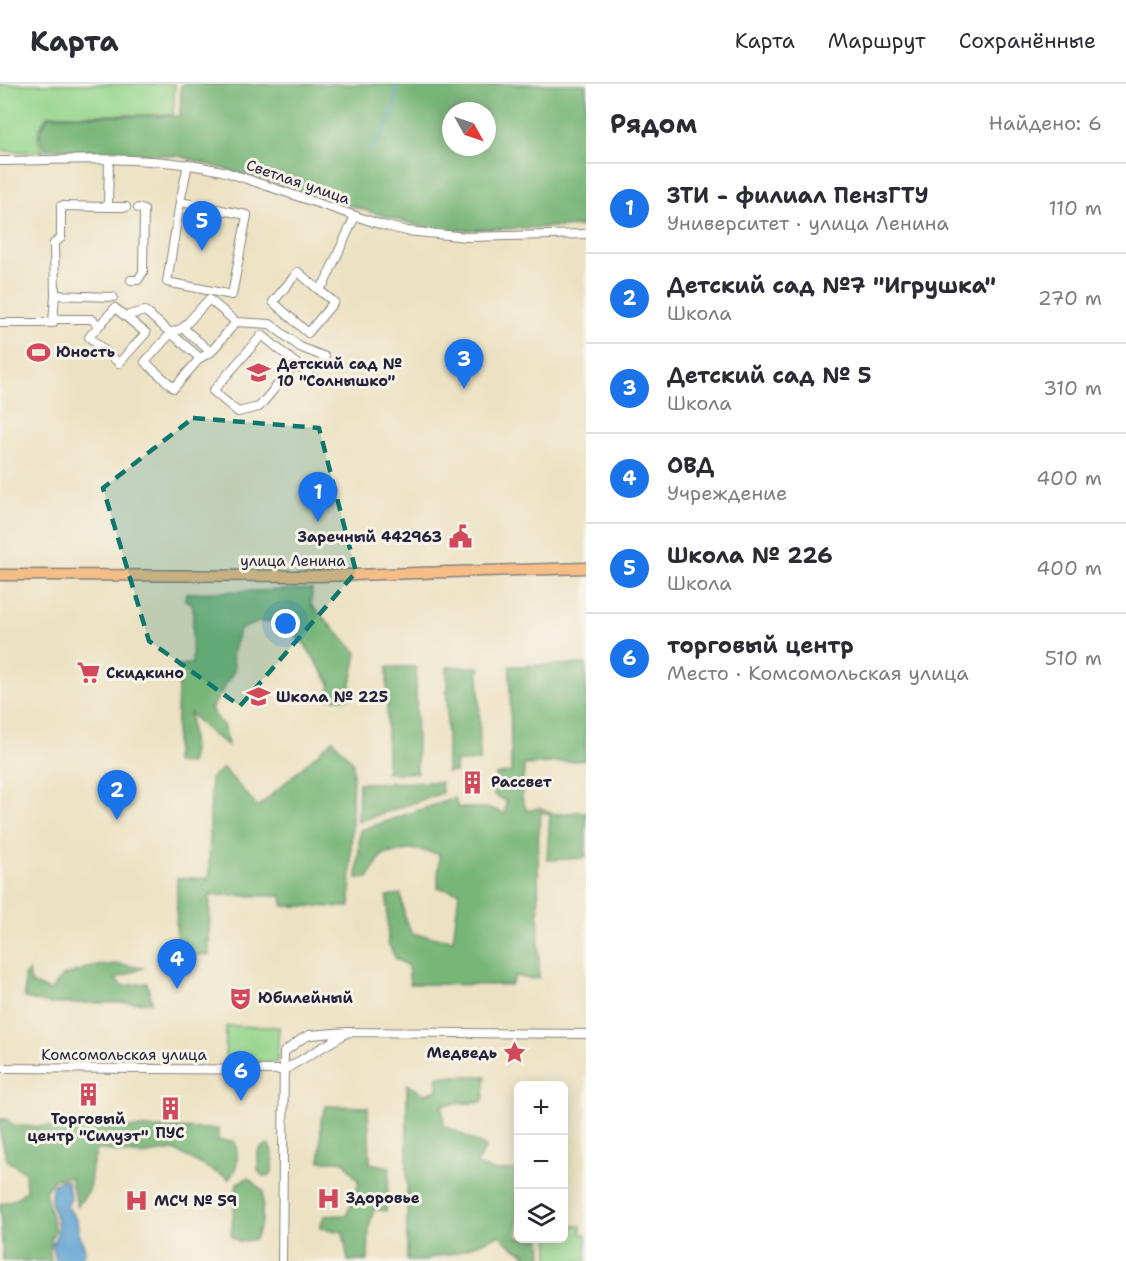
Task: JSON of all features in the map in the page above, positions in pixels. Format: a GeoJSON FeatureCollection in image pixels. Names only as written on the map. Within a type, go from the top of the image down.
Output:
{"type":"FeatureCollection","features":[{"type":"Feature","properties":{"kind":"main road","name":"улица Ленина"},"geometry":{"type":"LineString","coordinates":[[0,575],[319,576],[586,568]]}},
{"type":"Feature","properties":{"kind":"street","name":"Светлая улица"},"geometry":{"type":"LineString","coordinates":[[0,161],[188,164],[226,172],[355,216],[407,231],[467,237],[586,234]]}},
{"type":"Feature","properties":{"kind":"street"},"geometry":{"type":"LineString","coordinates":[[108,207],[109,161]]}},
{"type":"Feature","properties":{"kind":"street"},"geometry":{"type":"LineString","coordinates":[[180,202],[247,215],[232,295],[167,282],[180,202],[188,164]]}},
{"type":"Feature","properties":{"kind":"street"},"geometry":{"type":"LineString","coordinates":[[0,323],[53,323],[54,243],[61,237],[61,206],[126,207]]}},
{"type":"Feature","properties":{"kind":"street"},"geometry":{"type":"LineString","coordinates":[[130,280],[138,280],[144,272],[144,210],[138,208]]}},
{"type":"Feature","properties":{"kind":"street"},"geometry":{"type":"LineString","coordinates":[[319,290],[326,282],[355,216]]}},
{"type":"Feature","properties":{"kind":"street"},"geometry":{"type":"LineString","coordinates":[[298,272],[319,290],[334,302],[308,333],[273,302],[298,272]]}},
{"type":"Feature","properties":{"kind":"street"},"geometry":{"type":"LineString","coordinates":[[55,295],[113,297]]}},
{"type":"Feature","properties":{"kind":"street"},"geometry":{"type":"LineString","coordinates":[[236,322],[211,352],[200,358],[174,388],[145,362],[171,333],[183,328],[209,299],[236,322],[270,324],[300,346],[325,357]]}},
{"type":"Feature","properties":{"kind":"street"},"geometry":{"type":"LineString","coordinates":[[146,333],[115,308],[89,337],[119,363],[146,333],[156,321]]}},
{"type":"Feature","properties":{"kind":"street"},"geometry":{"type":"LineString","coordinates":[[125,316],[145,311],[200,358]]}},
{"type":"Feature","properties":{"kind":"street"},"geometry":{"type":"LineString","coordinates":[[54,319],[91,319],[99,325]]}},
{"type":"Feature","properties":{"kind":"street"},"geometry":{"type":"LineString","coordinates":[[183,328],[211,352]]}},
{"type":"Feature","properties":{"kind":"street"},"geometry":{"type":"LineString","coordinates":[[296,363],[259,407],[238,412],[213,391],[262,335],[296,363],[317,381]]}},
{"type":"Feature","properties":{"kind":"street"},"geometry":{"type":"LineString","coordinates":[[284,1070],[348,1032]]}},
{"type":"Feature","properties":{"kind":"street"},"geometry":{"type":"LineString","coordinates":[[282,1261],[284,1052],[303,1038],[348,1032],[586,1034]]}},
{"type":"Feature","properties":{"kind":"street"},"geometry":{"type":"LineString","coordinates":[[315,1035],[321,1039],[321,1048]]}},
{"type":"Feature","properties":{"kind":"street","name":"Комсомольская улица"},"geometry":{"type":"LineString","coordinates":[[0,1068],[284,1070]]}},
{"type":"Feature","properties":{"kind":"highlighted area"},"geometry":{"type":"Polygon","coordinates":[[[193,418],[319,428],[356,572],[240,706],[149,641],[103,488],[193,418]]]}},
{"type":"Feature","properties":{"kind":"green space"},"geometry":{"type":"Polygon","coordinates":[[[0,84],[175,84],[173,115],[48,115],[39,129],[38,139],[43,152],[0,151],[0,84]]]}},
{"type":"Feature","properties":{"kind":"green space"},"geometry":{"type":"Polygon","coordinates":[[[184,84],[586,84],[586,226],[436,231],[180,156],[45,149],[40,136],[49,116],[180,116],[181,86],[184,84]]]}},
{"type":"Feature","properties":{"kind":"green space"},"geometry":{"type":"Polygon","coordinates":[[[312,589],[311,605],[357,653],[348,699],[328,698],[330,683],[304,643],[274,622],[259,622],[239,630],[232,656],[235,669],[211,709],[225,729],[228,745],[211,734],[190,713],[193,752],[190,764],[175,763],[179,665],[192,664],[193,604],[185,600],[186,593],[312,589]]]}},
{"type":"Feature","properties":{"kind":"green space"},"geometry":{"type":"Polygon","coordinates":[[[586,664],[586,760],[524,765],[522,799],[527,811],[539,808],[556,814],[586,811],[586,858],[547,860],[550,814],[541,812],[538,843],[539,978],[515,976],[511,985],[410,984],[408,966],[396,959],[388,943],[387,896],[401,894],[405,919],[412,934],[453,940],[459,892],[438,888],[439,854],[412,849],[382,855],[368,878],[357,878],[360,830],[455,798],[458,808],[490,808],[505,814],[506,801],[494,795],[496,775],[511,772],[510,666],[586,664]]]}},
{"type":"Feature","properties":{"kind":"green space"},"geometry":{"type":"Polygon","coordinates":[[[387,667],[416,667],[417,773],[387,773],[387,667]]]}},
{"type":"Feature","properties":{"kind":"green space"},"geometry":{"type":"Polygon","coordinates":[[[447,667],[479,667],[480,761],[455,762],[455,772],[447,772],[447,667]]]}},
{"type":"Feature","properties":{"kind":"green space"},"geometry":{"type":"Polygon","coordinates":[[[333,740],[353,762],[350,907],[283,906],[282,896],[210,895],[209,955],[176,954],[177,878],[209,878],[211,778],[223,768],[258,807],[333,740]]]}},
{"type":"Feature","properties":{"kind":"green space"},"geometry":{"type":"Polygon","coordinates":[[[441,782],[442,793],[358,822],[359,783],[441,782]]]}},
{"type":"Feature","properties":{"kind":"green space"},"geometry":{"type":"Polygon","coordinates":[[[118,964],[143,968],[115,979],[123,986],[147,983],[152,1002],[49,1004],[25,998],[24,975],[29,971],[31,983],[50,991],[63,976],[93,966],[118,964]]]}},
{"type":"Feature","properties":{"kind":"green space"},"geometry":{"type":"Polygon","coordinates":[[[226,1026],[279,1027],[277,1062],[225,1061],[226,1026]]]}},
{"type":"Feature","properties":{"kind":"green space"},"geometry":{"type":"Polygon","coordinates":[[[437,1076],[486,1076],[483,1102],[442,1105],[444,1125],[486,1147],[476,1164],[493,1171],[514,1170],[514,1243],[541,1243],[542,1261],[525,1261],[525,1254],[507,1243],[500,1235],[455,1253],[429,1258],[428,1261],[407,1261],[407,1084],[424,1094],[438,1090],[437,1076]]]}},
{"type":"Feature","properties":{"kind":"green space"},"geometry":{"type":"Polygon","coordinates":[[[326,1106],[368,1107],[370,1163],[390,1167],[386,1211],[374,1209],[369,1227],[368,1261],[348,1261],[343,1232],[320,1228],[324,1216],[346,1215],[354,1200],[359,1182],[344,1161],[320,1161],[321,1120],[326,1106]]]}},
{"type":"Feature","properties":{"kind":"green space"},"geometry":{"type":"Polygon","coordinates":[[[0,1119],[6,1119],[14,1126],[218,1129],[218,1141],[234,1141],[237,1151],[236,1165],[229,1179],[174,1150],[141,1155],[97,1149],[89,1191],[77,1206],[70,1177],[55,1179],[45,1191],[55,1230],[50,1245],[52,1261],[3,1261],[0,1204],[13,1200],[26,1191],[25,1172],[7,1160],[0,1133],[0,1119]]]}},
{"type":"Feature","properties":{"kind":"green space"},"geometry":{"type":"Polygon","coordinates":[[[269,1145],[273,1156],[273,1168],[270,1176],[263,1176],[258,1171],[258,1151],[263,1146],[269,1145]]]}},
{"type":"Feature","properties":{"kind":"green space"},"geometry":{"type":"Polygon","coordinates":[[[248,1178],[263,1191],[262,1221],[255,1239],[239,1242],[231,1236],[237,1183],[248,1178]]]}},
{"type":"Feature","properties":{"kind":"green space"},"geometry":{"type":"Polygon","coordinates":[[[568,1226],[581,1226],[581,1234],[586,1234],[586,1261],[549,1261],[549,1243],[568,1243],[568,1226]]]}},
{"type":"Feature","properties":{"kind":"water"},"geometry":{"type":"Polygon","coordinates":[[[61,1180],[67,1181],[71,1199],[67,1206],[77,1221],[84,1246],[85,1252],[79,1261],[56,1261],[52,1245],[58,1228],[51,1194],[53,1185],[61,1180]]]}},
{"type":"Feature","properties":{"kind":"waterway"},"geometry":{"type":"LineString","coordinates":[[372,149],[393,110],[396,84]]}},
{"type":"Feature","properties":{"kind":"place","name":"Школа № 226"},"geometry":{"type":"Point","coordinates":[202,251]}},
{"type":"Feature","properties":{"kind":"place","name":"Юность"},"geometry":{"type":"Point","coordinates":[38,352]}},
{"type":"Feature","properties":{"kind":"place","name":"Детский сад № 10 \"Солнышко\""},"geometry":{"type":"Point","coordinates":[259,373]}},
{"type":"Feature","properties":{"kind":"place","name":"Детский сад № 5"},"geometry":{"type":"Point","coordinates":[464,389]}},
{"type":"Feature","properties":{"kind":"place","name":"ЗТИ - филиал ПензГТУ"},"geometry":{"type":"Point","coordinates":[318,522]}},
{"type":"Feature","properties":{"kind":"place","name":"Заречный 442963"},"geometry":{"type":"Point","coordinates":[460,537]}},
{"type":"Feature","properties":{"kind":"place","name":"Скидкино"},"geometry":{"type":"Point","coordinates":[88,673]}},
{"type":"Feature","properties":{"kind":"place","name":"Школа № 225"},"geometry":{"type":"Point","coordinates":[258,697]}},
{"type":"Feature","properties":{"kind":"place","name":"Рассвет"},"geometry":{"type":"Point","coordinates":[473,782]}},
{"type":"Feature","properties":{"kind":"place","name":"Детский сад №7 \"Игрушка\""},"geometry":{"type":"Point","coordinates":[117,820]}},
{"type":"Feature","properties":{"kind":"place","name":"ОВД"},"geometry":{"type":"Point","coordinates":[177,989]}},
{"type":"Feature","properties":{"kind":"place","name":"Юбилейный"},"geometry":{"type":"Point","coordinates":[240,998]}},
{"type":"Feature","properties":{"kind":"place","name":"Медведь"},"geometry":{"type":"Point","coordinates":[515,1053]}},
{"type":"Feature","properties":{"kind":"place","name":"Торговый центр \"Силуэт\""},"geometry":{"type":"Point","coordinates":[88,1095]}},
{"type":"Feature","properties":{"kind":"place","name":"торговый центр"},"geometry":{"type":"Point","coordinates":[241,1101]}},
{"type":"Feature","properties":{"kind":"place","name":"ПУС"},"geometry":{"type":"Point","coordinates":[170,1109]}},
{"type":"Feature","properties":{"kind":"place","name":"Здоровье"},"geometry":{"type":"Point","coordinates":[328,1198]}},
{"type":"Feature","properties":{"kind":"place","name":"МСЧ № 59"},"geometry":{"type":"Point","coordinates":[136,1201]}}]}
